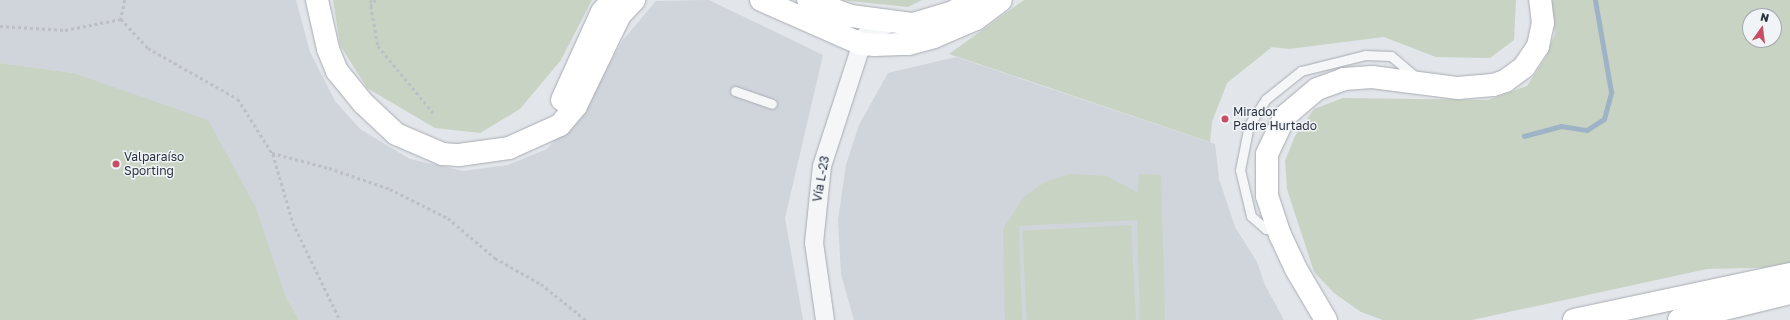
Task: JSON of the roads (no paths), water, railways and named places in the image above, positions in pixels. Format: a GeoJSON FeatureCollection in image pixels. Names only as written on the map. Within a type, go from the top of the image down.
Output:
{"type":"FeatureCollection","features":[{"type":"Feature","properties":{"kind":"main road"},"geometry":{"type":"LineString","coordinates":[[318,0],[328,49],[337,71],[362,102],[396,134],[443,154],[460,155],[498,151],[560,125],[576,106],[620,15],[634,0]]}},
{"type":"Feature","properties":{"kind":"main road"},"geometry":{"type":"LineString","coordinates":[[538,134],[570,87],[602,12],[612,0]]}},
{"type":"Feature","properties":{"kind":"main road"},"geometry":{"type":"LineString","coordinates":[[761,0],[861,44],[908,44],[934,37],[976,19],[1001,0]]}},
{"type":"Feature","properties":{"kind":"main road"},"geometry":{"type":"LineString","coordinates":[[808,0],[851,16],[890,23],[912,24],[933,20],[972,0]]}},
{"type":"Feature","properties":{"kind":"main road"},"geometry":{"type":"LineString","coordinates":[[1336,320],[1320,312],[1278,230],[1266,196],[1265,168],[1271,141],[1294,106],[1317,89],[1344,79],[1372,77],[1458,88],[1493,85],[1515,75],[1538,46],[1543,23],[1540,0]]}},
{"type":"Feature","properties":{"kind":"main road"},"geometry":{"type":"LineString","coordinates":[[1574,320],[1668,310],[1790,274]]}},
{"type":"Feature","properties":{"kind":"main road"},"geometry":{"type":"LineString","coordinates":[[1679,320],[1790,293]]}},
{"type":"Feature","properties":{"kind":"street","name":"Vía L-23"},"geometry":{"type":"LineString","coordinates":[[851,16],[860,29],[861,44]]}},
{"type":"Feature","properties":{"kind":"street","name":"Vía L-23"},"geometry":{"type":"LineString","coordinates":[[825,320],[816,270],[818,191],[829,140],[861,44],[867,33],[890,23]]}},
{"type":"Feature","properties":{"kind":"lane"},"geometry":{"type":"LineString","coordinates":[[735,91],[772,104]]}},
{"type":"Feature","properties":{"kind":"waterway"},"geometry":{"type":"LineString","coordinates":[[1524,136],[1561,126],[1587,130],[1604,119],[1611,92],[1595,0]]}},
{"type":"Feature","properties":{"kind":"place","name":"Mirador Padre Hurtado"},"geometry":{"type":"Point","coordinates":[1225,119]}},
{"type":"Feature","properties":{"kind":"place","name":"Valparaíso Sporting"},"geometry":{"type":"Point","coordinates":[116,164]}}]}
